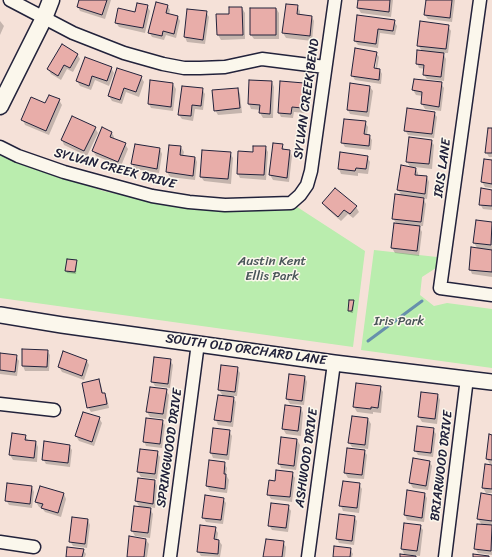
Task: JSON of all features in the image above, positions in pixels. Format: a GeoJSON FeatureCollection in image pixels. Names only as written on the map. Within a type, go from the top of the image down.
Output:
{"type":"FeatureCollection","features":[{"type":"Feature","properties":{"kind":"main road"},"geometry":{"type":"LineString","coordinates":[[0,106],[44,18],[51,0]]}},
{"type":"Feature","properties":{"kind":"street"},"geometry":{"type":"LineString","coordinates":[[10,0],[73,33],[124,53],[163,64],[184,68],[225,67],[262,59],[325,67]]}},
{"type":"Feature","properties":{"kind":"street","name":"SYLVAN CREEK BEND"},"geometry":{"type":"LineString","coordinates":[[297,198],[307,185],[311,170],[335,0]]}},
{"type":"Feature","properties":{"kind":"street","name":"IRIS LANE"},"geometry":{"type":"LineString","coordinates":[[480,0],[440,288],[492,295]]}},
{"type":"Feature","properties":{"kind":"street","name":"SYLVAN CREEK DRIVE"},"geometry":{"type":"LineString","coordinates":[[0,147],[18,156],[64,172],[152,196],[189,202],[224,205],[291,203],[297,198]]}},
{"type":"Feature","properties":{"kind":"street","name":"SOUTH OLD ORCHARD LANE"},"geometry":{"type":"LineString","coordinates":[[0,315],[334,363],[492,382]]}},
{"type":"Feature","properties":{"kind":"street","name":"SPRINGWOOD DRIVE"},"geometry":{"type":"LineString","coordinates":[[170,557],[198,343]]}},
{"type":"Feature","properties":{"kind":"street","name":"ASHWOOD DRIVE"},"geometry":{"type":"LineString","coordinates":[[308,557],[334,363]]}},
{"type":"Feature","properties":{"kind":"street","name":"BRIARWOOD DRIVE"},"geometry":{"type":"LineString","coordinates":[[445,557],[467,378]]}},
{"type":"Feature","properties":{"kind":"street"},"geometry":{"type":"LineString","coordinates":[[0,404],[54,410]]}},
{"type":"Feature","properties":{"kind":"street"},"geometry":{"type":"LineString","coordinates":[[0,542],[34,547]]}},
{"type":"Feature","properties":{"kind":"green space","name":"Austin Kent Ellis Park"},"geometry":{"type":"Polygon","coordinates":[[[0,153],[103,191],[182,208],[291,203],[365,251],[353,347],[0,298],[0,153]]]}},
{"type":"Feature","properties":{"kind":"green space","name":"Iris Park"},"geometry":{"type":"Polygon","coordinates":[[[374,250],[437,257],[436,268],[422,277],[420,295],[434,306],[447,303],[492,309],[492,368],[361,350],[374,250]]]}},
{"type":"Feature","properties":{"kind":"building"},"geometry":{"type":"Polygon","coordinates":[[[79,0],[107,0],[102,15],[77,7],[79,0]]]}},
{"type":"Feature","properties":{"kind":"building"},"geometry":{"type":"Polygon","coordinates":[[[358,0],[390,0],[389,12],[357,8],[358,0]]]}},
{"type":"Feature","properties":{"kind":"building"},"geometry":{"type":"Polygon","coordinates":[[[426,0],[452,0],[450,18],[424,15],[426,0]]]}},
{"type":"Feature","properties":{"kind":"building"},"geometry":{"type":"Polygon","coordinates":[[[156,2],[168,5],[166,13],[178,16],[174,34],[163,31],[162,36],[148,33],[156,2]]]}},
{"type":"Feature","properties":{"kind":"building"},"geometry":{"type":"Polygon","coordinates":[[[137,3],[148,5],[143,28],[115,23],[118,8],[135,12],[137,3]]]}},
{"type":"Feature","properties":{"kind":"building"},"geometry":{"type":"Polygon","coordinates":[[[286,4],[298,5],[297,14],[312,16],[310,36],[282,33],[286,4]]]}},
{"type":"Feature","properties":{"kind":"building"},"geometry":{"type":"Polygon","coordinates":[[[229,7],[242,7],[243,35],[217,35],[216,14],[229,14],[229,7]]]}},
{"type":"Feature","properties":{"kind":"building"},"geometry":{"type":"Polygon","coordinates":[[[250,8],[276,8],[276,35],[250,35],[250,8]]]}},
{"type":"Feature","properties":{"kind":"building"},"geometry":{"type":"Polygon","coordinates":[[[187,9],[207,11],[203,40],[184,37],[187,9]]]}},
{"type":"Feature","properties":{"kind":"building"},"geometry":{"type":"Polygon","coordinates":[[[357,15],[395,20],[393,31],[378,29],[376,44],[354,41],[357,15]]]}},
{"type":"Feature","properties":{"kind":"building"},"geometry":{"type":"Polygon","coordinates":[[[420,21],[449,25],[446,49],[417,46],[420,21]]]}},
{"type":"Feature","properties":{"kind":"building"},"geometry":{"type":"Polygon","coordinates":[[[62,44],[78,54],[70,68],[64,65],[58,76],[47,69],[62,44]]]}},
{"type":"Feature","properties":{"kind":"building"},"geometry":{"type":"Polygon","coordinates":[[[355,48],[377,52],[374,68],[380,69],[379,80],[351,76],[355,48]]]}},
{"type":"Feature","properties":{"kind":"building"},"geometry":{"type":"Polygon","coordinates":[[[417,50],[444,53],[441,77],[423,75],[424,65],[416,64],[417,50]]]}},
{"type":"Feature","properties":{"kind":"building"},"geometry":{"type":"Polygon","coordinates":[[[85,57],[112,67],[107,81],[92,76],[89,86],[76,81],[85,57]]]}},
{"type":"Feature","properties":{"kind":"building"},"geometry":{"type":"Polygon","coordinates":[[[117,68],[142,76],[136,92],[124,88],[120,100],[108,96],[117,68]]]}},
{"type":"Feature","properties":{"kind":"building"},"geometry":{"type":"Polygon","coordinates":[[[414,79],[442,82],[439,107],[421,104],[422,92],[412,90],[414,79]]]}},
{"type":"Feature","properties":{"kind":"building"},"geometry":{"type":"Polygon","coordinates":[[[150,80],[173,83],[171,107],[148,104],[150,80]]]}},
{"type":"Feature","properties":{"kind":"building"},"geometry":{"type":"Polygon","coordinates":[[[249,80],[272,81],[270,114],[259,113],[260,105],[248,104],[249,80]]]}},
{"type":"Feature","properties":{"kind":"building"},"geometry":{"type":"Polygon","coordinates":[[[280,81],[304,83],[302,108],[292,107],[291,114],[278,113],[280,81]]]}},
{"type":"Feature","properties":{"kind":"building"},"geometry":{"type":"Polygon","coordinates":[[[350,83],[370,86],[367,112],[347,110],[350,83]]]}},
{"type":"Feature","properties":{"kind":"building"},"geometry":{"type":"Polygon","coordinates":[[[182,86],[203,88],[201,106],[192,105],[191,116],[178,115],[182,86]]]}},
{"type":"Feature","properties":{"kind":"building"},"geometry":{"type":"Polygon","coordinates":[[[238,88],[240,108],[214,111],[212,90],[238,88]]]}},
{"type":"Feature","properties":{"kind":"building"},"geometry":{"type":"Polygon","coordinates":[[[49,95],[60,99],[46,131],[21,120],[31,97],[45,103],[49,95]]]}},
{"type":"Feature","properties":{"kind":"building"},"geometry":{"type":"Polygon","coordinates":[[[407,108],[435,112],[432,134],[404,131],[407,108]]]}},
{"type":"Feature","properties":{"kind":"building"},"geometry":{"type":"Polygon","coordinates":[[[72,116],[96,127],[84,151],[61,140],[72,116]]]}},
{"type":"Feature","properties":{"kind":"building"},"geometry":{"type":"Polygon","coordinates":[[[344,119],[366,121],[364,134],[370,135],[369,146],[341,143],[344,119]]]}},
{"type":"Feature","properties":{"kind":"building"},"geometry":{"type":"Polygon","coordinates":[[[102,127],[112,132],[110,137],[126,143],[118,162],[92,151],[102,127]]]}},
{"type":"Feature","properties":{"kind":"building"},"geometry":{"type":"Polygon","coordinates":[[[488,128],[492,128],[492,153],[485,153],[488,128]]]}},
{"type":"Feature","properties":{"kind":"building"},"geometry":{"type":"Polygon","coordinates":[[[409,137],[432,140],[429,164],[406,162],[409,137]]]}},
{"type":"Feature","properties":{"kind":"building"},"geometry":{"type":"Polygon","coordinates":[[[273,143],[283,144],[282,149],[290,150],[287,178],[269,175],[273,143]]]}},
{"type":"Feature","properties":{"kind":"building"},"geometry":{"type":"Polygon","coordinates":[[[135,144],[160,148],[157,169],[131,164],[135,144]]]}},
{"type":"Feature","properties":{"kind":"building"},"geometry":{"type":"Polygon","coordinates":[[[169,145],[181,146],[180,155],[195,157],[193,176],[166,172],[169,145]]]}},
{"type":"Feature","properties":{"kind":"building"},"geometry":{"type":"Polygon","coordinates":[[[253,146],[266,146],[264,175],[237,174],[238,151],[253,152],[253,146]]]}},
{"type":"Feature","properties":{"kind":"building"},"geometry":{"type":"Polygon","coordinates":[[[202,150],[231,152],[228,179],[200,177],[202,150]]]}},
{"type":"Feature","properties":{"kind":"building"},"geometry":{"type":"Polygon","coordinates":[[[340,152],[368,156],[366,169],[356,168],[355,171],[338,169],[340,152]]]}},
{"type":"Feature","properties":{"kind":"building"},"geometry":{"type":"Polygon","coordinates":[[[484,159],[492,160],[492,184],[481,182],[484,159]]]}},
{"type":"Feature","properties":{"kind":"building"},"geometry":{"type":"Polygon","coordinates":[[[401,165],[416,168],[415,175],[427,176],[425,194],[397,190],[401,165]]]}},
{"type":"Feature","properties":{"kind":"building"},"geometry":{"type":"Polygon","coordinates":[[[335,188],[357,206],[350,214],[344,210],[338,217],[322,203],[335,188]]]}},
{"type":"Feature","properties":{"kind":"building"},"geometry":{"type":"Polygon","coordinates":[[[481,188],[492,190],[492,206],[479,205],[481,188]]]}},
{"type":"Feature","properties":{"kind":"building"},"geometry":{"type":"Polygon","coordinates":[[[395,194],[424,198],[421,222],[392,219],[395,194]]]}},
{"type":"Feature","properties":{"kind":"building"},"geometry":{"type":"Polygon","coordinates":[[[476,220],[492,222],[491,245],[473,243],[476,220]]]}},
{"type":"Feature","properties":{"kind":"building"},"geometry":{"type":"Polygon","coordinates":[[[394,223],[420,226],[417,251],[391,248],[394,223]]]}},
{"type":"Feature","properties":{"kind":"building"},"geometry":{"type":"Polygon","coordinates":[[[471,247],[492,250],[492,272],[469,270],[471,247]]]}},
{"type":"Feature","properties":{"kind":"building"},"geometry":{"type":"Polygon","coordinates":[[[67,259],[77,260],[75,272],[65,271],[67,259]]]}},
{"type":"Feature","properties":{"kind":"building"},"geometry":{"type":"Polygon","coordinates":[[[349,300],[354,300],[352,311],[348,311],[349,300]]]}},
{"type":"Feature","properties":{"kind":"building"},"geometry":{"type":"Polygon","coordinates":[[[22,349],[48,350],[47,367],[22,366],[22,349]]]}},
{"type":"Feature","properties":{"kind":"building"},"geometry":{"type":"Polygon","coordinates":[[[63,351],[87,360],[82,376],[58,367],[63,351]]]}},
{"type":"Feature","properties":{"kind":"building"},"geometry":{"type":"Polygon","coordinates":[[[0,353],[17,355],[15,372],[0,370],[0,353]]]}},
{"type":"Feature","properties":{"kind":"building"},"geometry":{"type":"Polygon","coordinates":[[[154,357],[171,359],[168,384],[151,382],[154,357]]]}},
{"type":"Feature","properties":{"kind":"building"},"geometry":{"type":"Polygon","coordinates":[[[221,365],[238,367],[235,392],[218,390],[221,365]]]}},
{"type":"Feature","properties":{"kind":"building"},"geometry":{"type":"Polygon","coordinates":[[[289,374],[305,376],[302,401],[286,399],[289,374]]]}},
{"type":"Feature","properties":{"kind":"building"},"geometry":{"type":"Polygon","coordinates":[[[99,379],[102,393],[105,393],[107,404],[87,408],[82,383],[99,379]]]}},
{"type":"Feature","properties":{"kind":"building"},"geometry":{"type":"Polygon","coordinates":[[[356,383],[381,386],[378,408],[371,407],[371,409],[353,407],[356,383]]]}},
{"type":"Feature","properties":{"kind":"building"},"geometry":{"type":"Polygon","coordinates":[[[150,387],[167,389],[163,414],[146,412],[150,387]]]}},
{"type":"Feature","properties":{"kind":"building"},"geometry":{"type":"Polygon","coordinates":[[[421,392],[438,394],[435,419],[418,417],[421,392]]]}},
{"type":"Feature","properties":{"kind":"building"},"geometry":{"type":"Polygon","coordinates":[[[218,395],[234,397],[231,422],[214,420],[218,395]]]}},
{"type":"Feature","properties":{"kind":"building"},"geometry":{"type":"Polygon","coordinates":[[[285,405],[301,407],[298,431],[282,429],[285,405]]]}},
{"type":"Feature","properties":{"kind":"building"},"geometry":{"type":"Polygon","coordinates":[[[83,412],[100,417],[92,442],[75,436],[83,412]]]}},
{"type":"Feature","properties":{"kind":"building"},"geometry":{"type":"Polygon","coordinates":[[[352,416],[368,418],[365,445],[348,443],[352,416]]]}},
{"type":"Feature","properties":{"kind":"building"},"geometry":{"type":"Polygon","coordinates":[[[146,418],[163,420],[160,444],[143,442],[146,418]]]}},
{"type":"Feature","properties":{"kind":"building"},"geometry":{"type":"Polygon","coordinates":[[[417,426],[434,428],[431,453],[414,451],[417,426]]]}},
{"type":"Feature","properties":{"kind":"building"},"geometry":{"type":"Polygon","coordinates":[[[213,428],[230,430],[227,455],[210,453],[213,428]]]}},
{"type":"Feature","properties":{"kind":"building"},"geometry":{"type":"Polygon","coordinates":[[[12,433],[26,435],[25,440],[36,441],[34,458],[9,455],[12,433]]]}},
{"type":"Feature","properties":{"kind":"building"},"geometry":{"type":"Polygon","coordinates":[[[489,434],[492,435],[492,460],[486,459],[489,434]]]}},
{"type":"Feature","properties":{"kind":"building"},"geometry":{"type":"Polygon","coordinates":[[[281,437],[297,439],[294,466],[278,464],[281,437]]]}},
{"type":"Feature","properties":{"kind":"building"},"geometry":{"type":"Polygon","coordinates":[[[44,441],[70,445],[68,463],[42,460],[44,441]]]}},
{"type":"Feature","properties":{"kind":"building"},"geometry":{"type":"Polygon","coordinates":[[[347,448],[365,450],[362,475],[344,473],[347,448]]]}},
{"type":"Feature","properties":{"kind":"building"},"geometry":{"type":"Polygon","coordinates":[[[140,449],[158,451],[155,474],[137,472],[140,449]]]}},
{"type":"Feature","properties":{"kind":"building"},"geometry":{"type":"Polygon","coordinates":[[[413,458],[430,461],[426,486],[409,483],[413,458]]]}},
{"type":"Feature","properties":{"kind":"building"},"geometry":{"type":"Polygon","coordinates":[[[209,460],[225,462],[225,489],[206,486],[209,460]]]}},
{"type":"Feature","properties":{"kind":"building"},"geometry":{"type":"Polygon","coordinates":[[[485,464],[492,465],[492,489],[482,488],[485,464]]]}},
{"type":"Feature","properties":{"kind":"building"},"geometry":{"type":"Polygon","coordinates":[[[276,470],[293,472],[290,497],[267,495],[269,480],[275,481],[276,470]]]}},
{"type":"Feature","properties":{"kind":"building"},"geometry":{"type":"Polygon","coordinates":[[[138,478],[155,480],[153,504],[135,501],[138,478]]]}},
{"type":"Feature","properties":{"kind":"building"},"geometry":{"type":"Polygon","coordinates":[[[343,481],[360,483],[357,508],[339,506],[343,481]]]}},
{"type":"Feature","properties":{"kind":"building"},"geometry":{"type":"Polygon","coordinates":[[[7,483],[32,486],[30,504],[5,501],[7,483]]]}},
{"type":"Feature","properties":{"kind":"building"},"geometry":{"type":"Polygon","coordinates":[[[40,486],[64,493],[58,513],[41,508],[43,504],[35,502],[40,486]]]}},
{"type":"Feature","properties":{"kind":"building"},"geometry":{"type":"Polygon","coordinates":[[[407,490],[425,493],[422,518],[404,515],[407,490]]]}},
{"type":"Feature","properties":{"kind":"building"},"geometry":{"type":"Polygon","coordinates":[[[481,493],[492,495],[492,521],[477,519],[481,493]]]}},
{"type":"Feature","properties":{"kind":"building"},"geometry":{"type":"Polygon","coordinates":[[[205,495],[224,498],[221,520],[202,518],[205,495]]]}},
{"type":"Feature","properties":{"kind":"building"},"geometry":{"type":"Polygon","coordinates":[[[271,503],[289,505],[286,528],[268,526],[271,503]]]}},
{"type":"Feature","properties":{"kind":"building"},"geometry":{"type":"Polygon","coordinates":[[[134,506],[151,508],[148,533],[131,531],[134,506]]]}},
{"type":"Feature","properties":{"kind":"building"},"geometry":{"type":"Polygon","coordinates":[[[339,514],[355,516],[352,541],[336,539],[339,514]]]}},
{"type":"Feature","properties":{"kind":"building"},"geometry":{"type":"Polygon","coordinates":[[[72,517],[88,519],[85,544],[69,542],[72,517]]]}},
{"type":"Feature","properties":{"kind":"building"},"geometry":{"type":"Polygon","coordinates":[[[404,523],[421,525],[417,551],[401,549],[404,523]]]}},
{"type":"Feature","properties":{"kind":"building"},"geometry":{"type":"Polygon","coordinates":[[[477,524],[492,525],[491,551],[474,549],[477,524]]]}},
{"type":"Feature","properties":{"kind":"building"},"geometry":{"type":"Polygon","coordinates":[[[200,525],[216,527],[214,539],[219,540],[218,554],[197,552],[200,525]]]}},
{"type":"Feature","properties":{"kind":"building"},"geometry":{"type":"Polygon","coordinates":[[[129,536],[146,539],[144,557],[127,557],[129,536]]]}},
{"type":"Feature","properties":{"kind":"building"},"geometry":{"type":"Polygon","coordinates":[[[266,539],[284,541],[282,557],[263,557],[266,539]]]}},
{"type":"Feature","properties":{"kind":"building"},"geometry":{"type":"Polygon","coordinates":[[[334,546],[351,548],[350,557],[333,557],[334,546]]]}},
{"type":"Feature","properties":{"kind":"building"},"geometry":{"type":"Polygon","coordinates":[[[67,547],[84,549],[82,557],[66,557],[67,547]]]}},
{"type":"Feature","properties":{"kind":"building"},"geometry":{"type":"Polygon","coordinates":[[[400,554],[416,556],[416,557],[400,557],[400,554]]]}},
{"type":"Feature","properties":{"kind":"building"},"geometry":{"type":"Polygon","coordinates":[[[473,554],[489,556],[489,557],[473,557],[473,554]]]}},
{"type":"Feature","properties":{"kind":"waterway"},"geometry":{"type":"LineString","coordinates":[[368,341],[422,301]]}}]}
